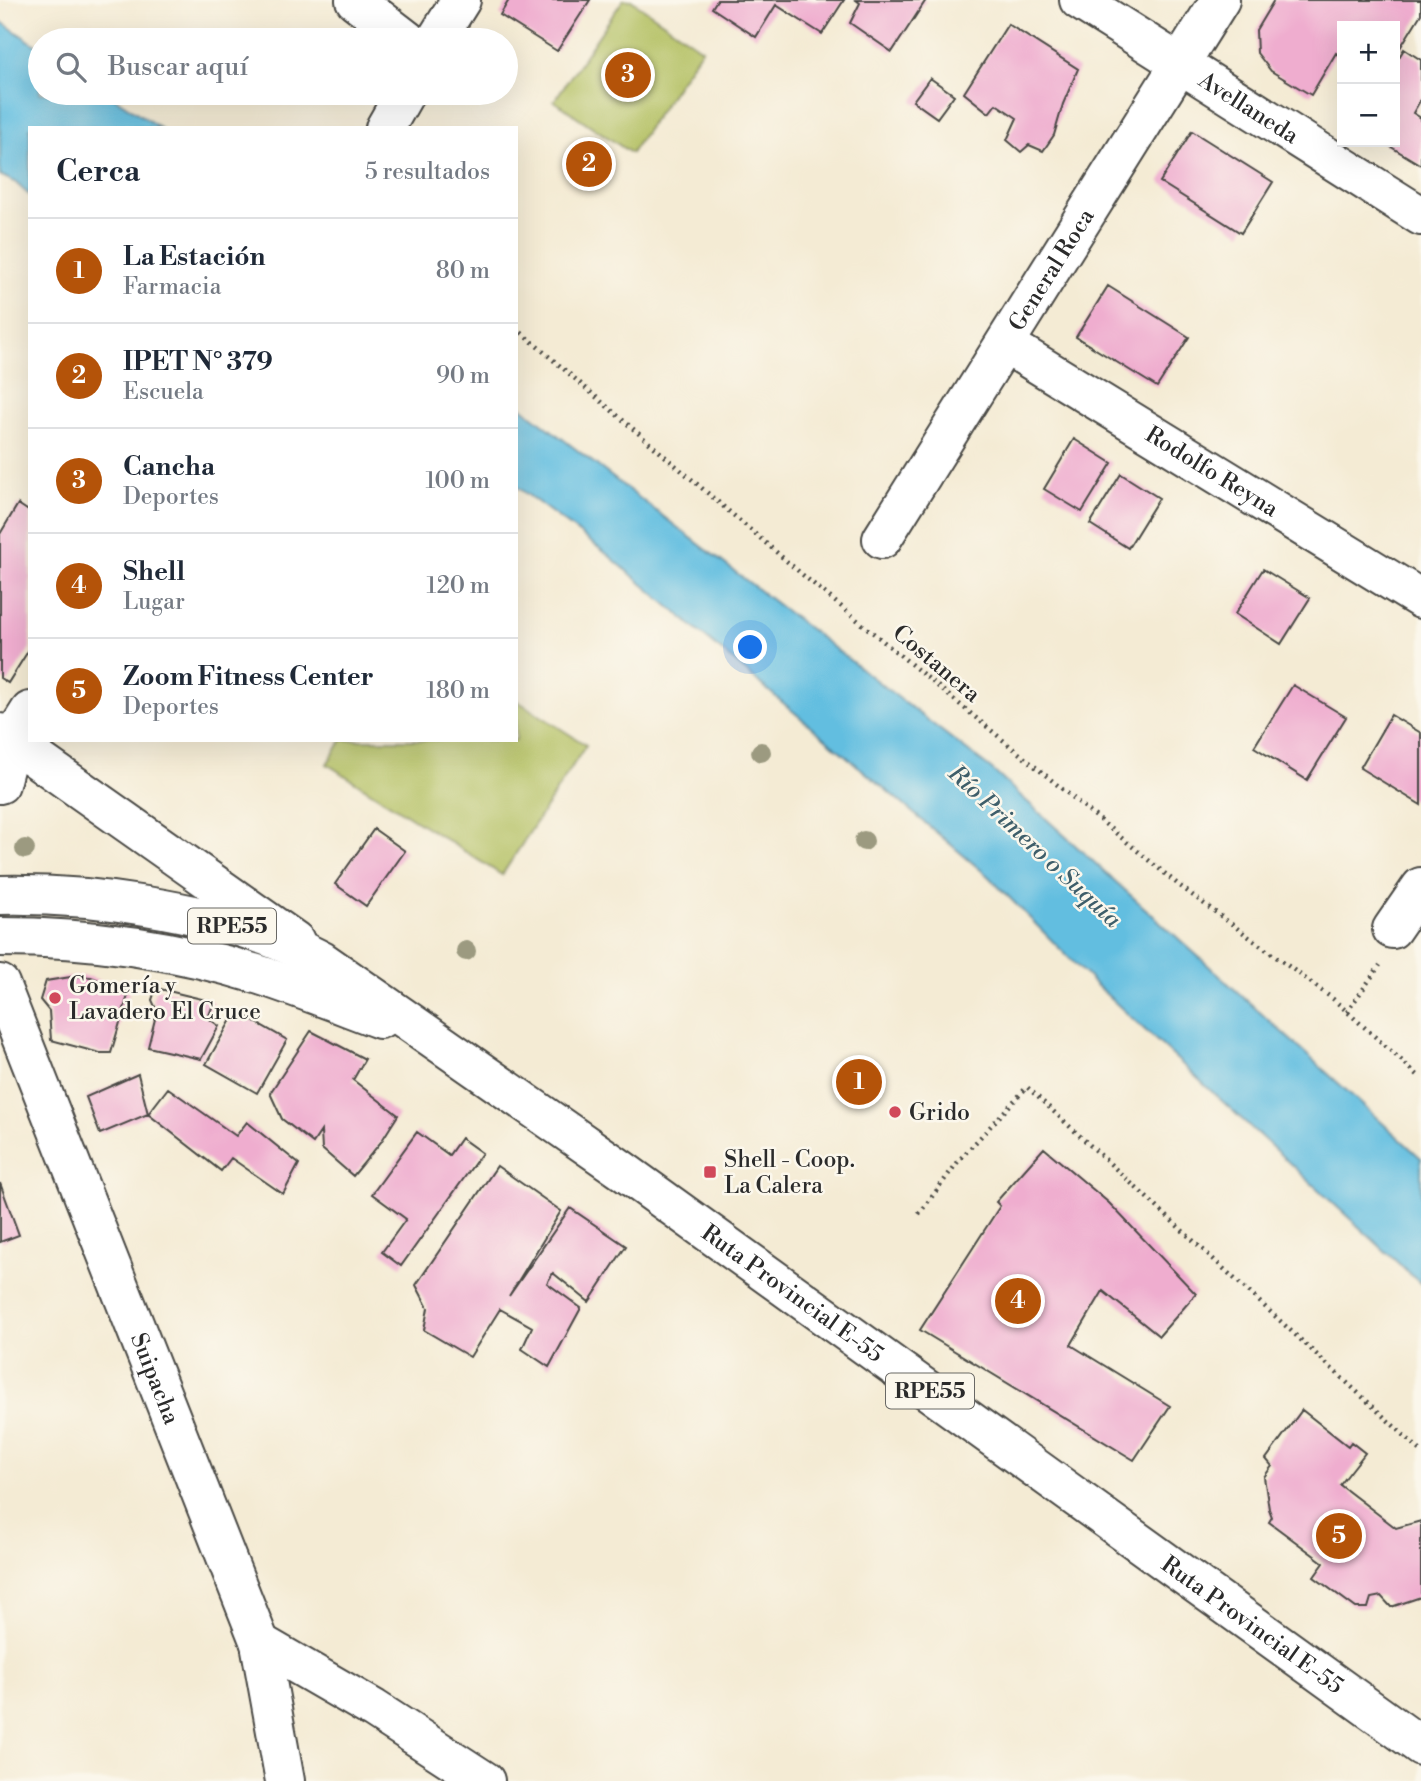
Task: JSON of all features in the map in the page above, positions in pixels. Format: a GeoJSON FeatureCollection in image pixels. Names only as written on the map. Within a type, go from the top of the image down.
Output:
{"type":"FeatureCollection","features":[{"type":"Feature","properties":{"kind":"street"},"geometry":{"type":"LineString","coordinates":[[355,0],[391,28]]}},
{"type":"Feature","properties":{"kind":"street"},"geometry":{"type":"LineString","coordinates":[[444,28],[461,0]]}},
{"type":"Feature","properties":{"kind":"street","name":"Avellaneda"},"geometry":{"type":"LineString","coordinates":[[1079,0],[1421,216]]}},
{"type":"Feature","properties":{"kind":"street","name":"General Roca"},"geometry":{"type":"LineString","coordinates":[[882,539],[1220,0]]}},
{"type":"Feature","properties":{"kind":"street"},"geometry":{"type":"LineString","coordinates":[[386,126],[398,105]]}},
{"type":"Feature","properties":{"kind":"street","name":"Rodolfo Reyna"},"geometry":{"type":"LineString","coordinates":[[1004,344],[1421,599]]}},
{"type":"Feature","properties":{"kind":"street"},"geometry":{"type":"LineString","coordinates":[[0,784],[10,734],[322,961]]}},
{"type":"Feature","properties":{"kind":"street"},"geometry":{"type":"LineString","coordinates":[[1392,929],[1421,887]]}},
{"type":"Feature","properties":{"kind":"street","name":"Ruta Provincial E-55"},"geometry":{"type":"LineString","coordinates":[[0,895],[68,897],[193,915],[251,931],[322,961],[633,1178],[1421,1746]]}},
{"type":"Feature","properties":{"kind":"street","name":"Ruta Provincial E-55"},"geometry":{"type":"LineString","coordinates":[[0,937],[56,939],[143,948],[227,965],[296,987],[435,1041]]}},
{"type":"Feature","properties":{"kind":"street","name":"Suipacha"},"geometry":{"type":"LineString","coordinates":[[0,984],[260,1643],[285,1781]]}},
{"type":"Feature","properties":{"kind":"street"},"geometry":{"type":"LineString","coordinates":[[260,1643],[374,1709],[485,1781]]}},
{"type":"Feature","properties":{"kind":"path","name":"Costanera"},"geometry":{"type":"LineString","coordinates":[[518,330],[804,576],[1052,782],[1180,886],[1333,999],[1421,1079]]}},
{"type":"Feature","properties":{"kind":"path"},"geometry":{"type":"LineString","coordinates":[[1347,1012],[1375,972]]}},
{"type":"Feature","properties":{"kind":"path"},"geometry":{"type":"LineString","coordinates":[[919,1214],[960,1159],[1027,1087],[1421,1451]]}},
{"type":"Feature","properties":{"kind":"green space"},"geometry":{"type":"Polygon","coordinates":[[[623,0],[631,0],[702,49],[631,153],[554,101],[623,0]]]}},
{"type":"Feature","properties":{"kind":"green space"},"geometry":{"type":"Polygon","coordinates":[[[518,701],[586,745],[502,875],[327,764],[341,742],[518,742],[518,701]]]}},
{"type":"Feature","properties":{"kind":"water"},"geometry":{"type":"Polygon","coordinates":[[[0,21],[28,40],[28,105],[125,105],[157,126],[28,126],[28,194],[15,182],[0,175],[0,21]]]}},
{"type":"Feature","properties":{"kind":"water","name":"Río Primero o Suquía"},"geometry":{"type":"Polygon","coordinates":[[[518,405],[991,769],[1421,1158],[1421,1284],[1094,983],[988,876],[607,554],[518,487],[518,405]]]}},
{"type":"Feature","properties":{"kind":"building"},"geometry":{"type":"Polygon","coordinates":[[[509,0],[590,0],[557,51],[500,15],[509,0]]]}},
{"type":"Feature","properties":{"kind":"building"},"geometry":{"type":"Polygon","coordinates":[[[717,0],[844,0],[822,34],[776,5],[756,37],[712,8],[717,0]]]}},
{"type":"Feature","properties":{"kind":"building"},"geometry":{"type":"Polygon","coordinates":[[[856,0],[926,0],[892,52],[850,23],[860,3],[856,0]]]}},
{"type":"Feature","properties":{"kind":"building"},"geometry":{"type":"Polygon","coordinates":[[[1274,0],[1421,0],[1421,14],[1400,48],[1400,21],[1337,21],[1337,54],[1311,95],[1271,71],[1257,53],[1256,30],[1274,0]]]}},
{"type":"Feature","properties":{"kind":"building"},"geometry":{"type":"Polygon","coordinates":[[[1008,24],[1078,69],[1063,104],[1054,135],[1043,151],[1029,145],[1021,152],[1007,140],[1017,118],[996,104],[989,113],[964,93],[1008,24]]]}},
{"type":"Feature","properties":{"kind":"building"},"geometry":{"type":"Polygon","coordinates":[[[1404,49],[1421,60],[1421,99],[1413,113],[1421,118],[1421,165],[1391,147],[1400,147],[1400,56],[1404,49]]]}},
{"type":"Feature","properties":{"kind":"building"},"geometry":{"type":"Polygon","coordinates":[[[930,78],[954,95],[937,118],[913,101],[930,78]]]}},
{"type":"Feature","properties":{"kind":"building"},"geometry":{"type":"Polygon","coordinates":[[[1192,131],[1273,182],[1241,233],[1160,182],[1192,131]]]}},
{"type":"Feature","properties":{"kind":"building"},"geometry":{"type":"Polygon","coordinates":[[[1108,286],[1189,337],[1157,387],[1076,337],[1108,286]]]}},
{"type":"Feature","properties":{"kind":"building"},"geometry":{"type":"Polygon","coordinates":[[[1074,439],[1112,463],[1082,512],[1044,489],[1074,439]]]}},
{"type":"Feature","properties":{"kind":"building"},"geometry":{"type":"Polygon","coordinates":[[[1121,474],[1159,498],[1128,548],[1090,524],[1121,474]]]}},
{"type":"Feature","properties":{"kind":"building"},"geometry":{"type":"Polygon","coordinates":[[[18,504],[28,511],[28,651],[8,683],[0,678],[0,534],[18,504]]]}},
{"type":"Feature","properties":{"kind":"building"},"geometry":{"type":"Polygon","coordinates":[[[1263,569],[1310,598],[1281,644],[1235,614],[1263,569]]]}},
{"type":"Feature","properties":{"kind":"building"},"geometry":{"type":"Polygon","coordinates":[[[1293,685],[1346,717],[1307,780],[1254,747],[1293,685]]]}},
{"type":"Feature","properties":{"kind":"building"},"geometry":{"type":"Polygon","coordinates":[[[1391,715],[1421,733],[1421,805],[1360,768],[1391,715]]]}},
{"type":"Feature","properties":{"kind":"building"},"geometry":{"type":"Polygon","coordinates":[[[374,829],[405,851],[366,906],[335,884],[374,829]]]}},
{"type":"Feature","properties":{"kind":"building"},"geometry":{"type":"Polygon","coordinates":[[[77,976],[91,977],[129,992],[111,1053],[100,1053],[51,1040],[49,1011],[40,1000],[46,981],[77,976]]]}},
{"type":"Feature","properties":{"kind":"building"},"geometry":{"type":"Polygon","coordinates":[[[156,988],[214,1002],[208,1018],[219,1026],[201,1059],[148,1047],[157,1011],[152,1000],[156,988]]]}},
{"type":"Feature","properties":{"kind":"building"},"geometry":{"type":"Polygon","coordinates":[[[236,1011],[287,1040],[257,1093],[206,1064],[236,1011]]]}},
{"type":"Feature","properties":{"kind":"building"},"geometry":{"type":"Polygon","coordinates":[[[311,1031],[365,1059],[353,1080],[398,1115],[381,1142],[353,1176],[322,1149],[321,1131],[313,1143],[282,1119],[270,1093],[311,1031]]]}},
{"type":"Feature","properties":{"kind":"building"},"geometry":{"type":"Polygon","coordinates":[[[138,1074],[148,1114],[100,1134],[86,1097],[138,1074]]]}},
{"type":"Feature","properties":{"kind":"building"},"geometry":{"type":"Polygon","coordinates":[[[168,1088],[236,1136],[247,1122],[299,1164],[283,1194],[231,1158],[221,1171],[148,1114],[168,1088]]]}},
{"type":"Feature","properties":{"kind":"building"},"geometry":{"type":"Polygon","coordinates":[[[417,1132],[449,1155],[461,1138],[482,1153],[401,1266],[382,1252],[406,1219],[372,1194],[417,1132]]]}},
{"type":"Feature","properties":{"kind":"building"},"geometry":{"type":"Polygon","coordinates":[[[1044,1148],[1109,1203],[1196,1294],[1159,1336],[1103,1291],[1071,1345],[1170,1406],[1134,1460],[920,1330],[1000,1206],[996,1202],[1044,1148]]]}},
{"type":"Feature","properties":{"kind":"building"},"geometry":{"type":"Polygon","coordinates":[[[497,1166],[561,1211],[509,1296],[570,1208],[626,1246],[589,1302],[553,1273],[547,1283],[581,1308],[549,1367],[522,1349],[532,1327],[500,1309],[470,1357],[424,1330],[428,1308],[416,1285],[497,1166]]]}},
{"type":"Feature","properties":{"kind":"building"},"geometry":{"type":"Polygon","coordinates":[[[0,1183],[19,1235],[0,1242],[0,1183]]]}},
{"type":"Feature","properties":{"kind":"building"},"geometry":{"type":"Polygon","coordinates":[[[1302,1410],[1348,1446],[1351,1442],[1365,1453],[1340,1485],[1396,1528],[1421,1521],[1421,1597],[1391,1607],[1381,1596],[1371,1598],[1368,1608],[1356,1608],[1314,1577],[1324,1563],[1269,1522],[1272,1517],[1264,1477],[1272,1466],[1266,1459],[1302,1410]]]}},
{"type":"Feature","properties":{"kind":"place","name":"Cancha"},"geometry":{"type":"Point","coordinates":[628,75]}},
{"type":"Feature","properties":{"kind":"place","name":"IPET N° 379"},"geometry":{"type":"Point","coordinates":[589,164]}},
{"type":"Feature","properties":{"kind":"place","name":"Gomería y Lavadero El Cruce"},"geometry":{"type":"Point","coordinates":[55,998]}},
{"type":"Feature","properties":{"kind":"place","name":"La Estación"},"geometry":{"type":"Point","coordinates":[859,1082]}},
{"type":"Feature","properties":{"kind":"place","name":"Grido"},"geometry":{"type":"Point","coordinates":[895,1112]}},
{"type":"Feature","properties":{"kind":"place","name":"Shell - Coop. La Calera"},"geometry":{"type":"Point","coordinates":[710,1172]}},
{"type":"Feature","properties":{"kind":"place","name":"Shell"},"geometry":{"type":"Point","coordinates":[1018,1301]}},
{"type":"Feature","properties":{"kind":"place","name":"Zoom Fitness Center"},"geometry":{"type":"Point","coordinates":[1339,1536]}}]}
